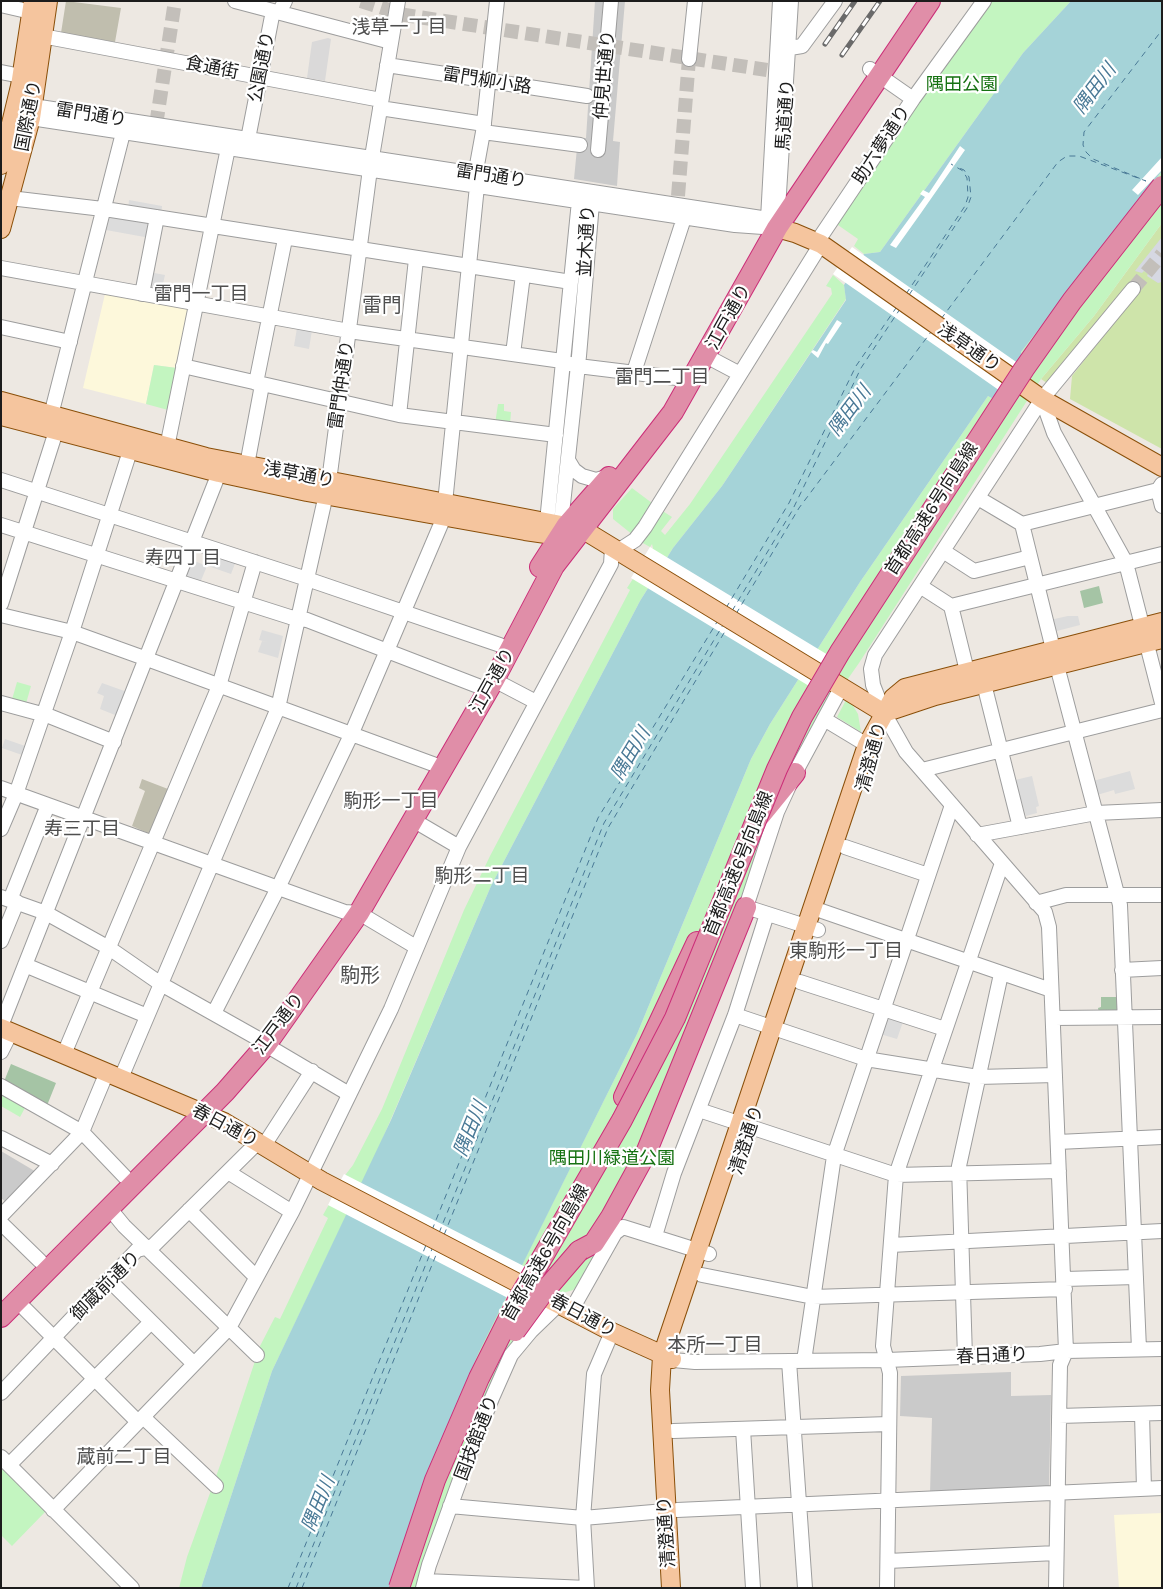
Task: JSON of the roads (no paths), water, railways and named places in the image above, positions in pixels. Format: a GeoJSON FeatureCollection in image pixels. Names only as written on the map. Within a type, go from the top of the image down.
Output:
{"type":"FeatureCollection","features":[{"type":"Feature","properties":{"kind":"highway","name":"江戸通り"},"geometry":{"type":"LineString","coordinates":[[577,534],[654,440],[769,225],[875,73],[917,1]]}},
{"type":"Feature","properties":{"kind":"highway","name":"江戸通り"},"geometry":{"type":"LineString","coordinates":[[577,534],[610,476],[706,356],[780,201],[930,1]]}},
{"type":"Feature","properties":{"kind":"highway","name":"首都高速6号向島線"},"geometry":{"type":"LineString","coordinates":[[400,1588],[436,1480],[479,1378],[520,1296],[622,1120],[686,994],[777,769],[802,717],[840,652],[1024,369],[1072,301],[1162,186]]}},
{"type":"Feature","properties":{"kind":"highway","name":"首都高速6号向島線"},"geometry":{"type":"LineString","coordinates":[[420,1586],[450,1477],[515,1331],[633,1127],[686,1023],[787,775],[812,723],[849,659],[1033,376],[1081,308],[1162,206]]}},
{"type":"Feature","properties":{"kind":"highway"},"geometry":{"type":"LineString","coordinates":[[546,568],[577,534]]}},
{"type":"Feature","properties":{"kind":"highway","name":"江戸通り"},"geometry":{"type":"LineString","coordinates":[[486,683],[500,645],[546,568]]}},
{"type":"Feature","properties":{"kind":"highway","name":"江戸通り"},"geometry":{"type":"LineString","coordinates":[[352,912],[486,683],[546,568]]}},
{"type":"Feature","properties":{"kind":"highway","name":"江戸通り"},"geometry":{"type":"LineString","coordinates":[[9,1300],[110,1209],[200,1112],[261,1042],[352,912],[413,820],[438,767]]}},
{"type":"Feature","properties":{"kind":"highway"},"geometry":{"type":"LineString","coordinates":[[573,1205],[750,828],[795,773]]}},
{"type":"Feature","properties":{"kind":"highway"},"geometry":{"type":"LineString","coordinates":[[515,1331],[542,1294],[611,1217],[646,1153],[746,907]]}},
{"type":"Feature","properties":{"kind":"highway","name":"江戸通り"},"geometry":{"type":"LineString","coordinates":[[1,1317],[9,1300],[40,1261],[125,1177],[200,1112]]}},
{"type":"Feature","properties":{"kind":"main road","name":"国際通り"},"geometry":{"type":"LineString","coordinates":[[1,229],[32,112],[48,1]]}},
{"type":"Feature","properties":{"kind":"main road","name":"国際通り"},"geometry":{"type":"LineString","coordinates":[[1,165],[15,108],[32,6]]}},
{"type":"Feature","properties":{"kind":"main road","name":"浅草通り"},"geometry":{"type":"LineString","coordinates":[[769,225],[819,243],[1042,399],[1162,467]]}},
{"type":"Feature","properties":{"kind":"main road","name":"浅草通り"},"geometry":{"type":"LineString","coordinates":[[1,400],[54,423],[130,451],[219,473],[328,488],[577,534],[638,563],[840,685],[884,714]]}},
{"type":"Feature","properties":{"kind":"main road","name":"浅草通り"},"geometry":{"type":"LineString","coordinates":[[1,416],[54,423],[168,447],[328,488]]}},
{"type":"Feature","properties":{"kind":"main road"},"geometry":{"type":"LineString","coordinates":[[884,714],[893,698],[905,688],[967,671],[1055,658],[1150,636],[1162,622]]}},
{"type":"Feature","properties":{"kind":"main road"},"geometry":{"type":"LineString","coordinates":[[884,714],[935,696],[984,684],[1055,658]]}},
{"type":"Feature","properties":{"kind":"main road","name":"清澄通り"},"geometry":{"type":"LineString","coordinates":[[682,1588],[671,1511],[660,1390],[668,1358],[818,910],[867,745],[884,714]]}},
{"type":"Feature","properties":{"kind":"main road","name":"清澄通り"},"geometry":{"type":"LineString","coordinates":[[818,910],[845,847],[878,747],[884,714]]}},
{"type":"Feature","properties":{"kind":"main road","name":"清澄通り"},"geometry":{"type":"LineString","coordinates":[[778,1030],[800,982],[812,928]]}},
{"type":"Feature","properties":{"kind":"main road","name":"春日通り"},"geometry":{"type":"LineString","coordinates":[[4,1028],[200,1112],[337,1189],[612,1332],[668,1358]]}},
{"type":"Feature","properties":{"kind":"main road","name":"清澄通り"},"geometry":{"type":"LineString","coordinates":[[671,1588],[673,1431],[668,1358],[702,1275],[703,1253]]}},
{"type":"Feature","properties":{"kind":"street"},"geometry":{"type":"LineString","coordinates":[[235,1],[281,7],[391,42]]}},
{"type":"Feature","properties":{"kind":"street","name":"雷門仲通り"},"geometry":{"type":"LineString","coordinates":[[82,1132],[147,1016],[278,708],[328,488],[371,164],[398,1]]}},
{"type":"Feature","properties":{"kind":"street"},"geometry":{"type":"LineString","coordinates":[[214,1014],[278,888],[351,735],[388,651],[445,510],[476,180],[497,1]]}},
{"type":"Feature","properties":{"kind":"street","name":"仲見世通り"},"geometry":{"type":"LineString","coordinates":[[598,150],[611,1]]}},
{"type":"Feature","properties":{"kind":"street"},"geometry":{"type":"LineString","coordinates":[[689,58],[695,1]]}},
{"type":"Feature","properties":{"kind":"street","name":"馬道通り"},"geometry":{"type":"LineString","coordinates":[[769,225],[780,1]]}},
{"type":"Feature","properties":{"kind":"street","name":"馬道通り"},"geometry":{"type":"LineString","coordinates":[[780,201],[790,48],[791,1]]}},
{"type":"Feature","properties":{"kind":"street"},"geometry":{"type":"LineString","coordinates":[[790,48],[802,46],[835,1]]}},
{"type":"Feature","properties":{"kind":"street","name":"助六夢通り"},"geometry":{"type":"LineString","coordinates":[[577,534],[638,537],[819,243],[913,98],[984,1]]}},
{"type":"Feature","properties":{"kind":"street"},"geometry":{"type":"LineString","coordinates":[[1,5],[32,6]]}},
{"type":"Feature","properties":{"kind":"street","name":"公園通り"},"geometry":{"type":"LineString","coordinates":[[248,139],[272,16],[281,7]]}},
{"type":"Feature","properties":{"kind":"street","name":"食通街"},"geometry":{"type":"LineString","coordinates":[[42,36],[260,77],[483,128],[580,145]]}},
{"type":"Feature","properties":{"kind":"street","name":"雷門柳小路"},"geometry":{"type":"LineString","coordinates":[[387,65],[587,96]]}},
{"type":"Feature","properties":{"kind":"street"},"geometry":{"type":"LineString","coordinates":[[1,72],[21,76]]}},
{"type":"Feature","properties":{"kind":"street"},"geometry":{"type":"LineString","coordinates":[[875,73],[913,98]]}},
{"type":"Feature","properties":{"kind":"street"},"geometry":{"type":"LineString","coordinates":[[1,134],[10,127],[15,108]]}},
{"type":"Feature","properties":{"kind":"street","name":"雷門通り"},"geometry":{"type":"LineString","coordinates":[[15,108],[125,126],[248,139],[371,164]]}},
{"type":"Feature","properties":{"kind":"street"},"geometry":{"type":"LineString","coordinates":[[1,604],[37,492],[54,423],[70,342],[125,126]]}},
{"type":"Feature","properties":{"kind":"street","name":"雷門通り"},"geometry":{"type":"LineString","coordinates":[[125,126],[228,148],[371,164],[476,180],[684,218],[769,225]]}},
{"type":"Feature","properties":{"kind":"street"},"geometry":{"type":"LineString","coordinates":[[168,447],[228,148]]}},
{"type":"Feature","properties":{"kind":"street"},"geometry":{"type":"LineString","coordinates":[[10,198],[104,209],[284,239],[571,282]]}},
{"type":"Feature","properties":{"kind":"street","name":"雷門通り"},"geometry":{"type":"LineString","coordinates":[[586,199],[769,225]]}},
{"type":"Feature","properties":{"kind":"street","name":"並木通り"},"geometry":{"type":"LineString","coordinates":[[53,1510],[229,1328],[292,1212],[391,1009],[459,847],[610,564],[577,534],[556,435],[571,282],[586,199]]}},
{"type":"Feature","properties":{"kind":"street","name":"並木通り"},"geometry":{"type":"LineString","coordinates":[[563,468],[578,366],[586,199]]}},
{"type":"Feature","properties":{"kind":"street"},"geometry":{"type":"LineString","coordinates":[[142,294],[157,218]]}},
{"type":"Feature","properties":{"kind":"street"},"geometry":{"type":"LineString","coordinates":[[634,372],[684,218]]}},
{"type":"Feature","properties":{"kind":"street"},"geometry":{"type":"LineString","coordinates":[[247,466],[284,239]]}},
{"type":"Feature","properties":{"kind":"street"},"geometry":{"type":"LineString","coordinates":[[399,415],[416,258]]}},
{"type":"Feature","properties":{"kind":"street"},"geometry":{"type":"LineString","coordinates":[[1,268],[349,331],[513,354],[578,366],[687,379]]}},
{"type":"Feature","properties":{"kind":"street"},"geometry":{"type":"LineString","coordinates":[[513,354],[523,275]]}},
{"type":"Feature","properties":{"kind":"street"},"geometry":{"type":"LineString","coordinates":[[1056,1588],[1060,1365],[1066,1350],[1065,1284],[1048,927],[1045,912],[906,752],[884,714],[873,684],[872,662],[1042,399],[1133,289]]}},
{"type":"Feature","properties":{"kind":"street"},"geometry":{"type":"LineString","coordinates":[[1,327],[70,342]]}},
{"type":"Feature","properties":{"kind":"street"},"geometry":{"type":"LineString","coordinates":[[706,356],[740,374]]}},
{"type":"Feature","properties":{"kind":"street"},"geometry":{"type":"LineString","coordinates":[[183,366],[399,415],[556,435]]}},
{"type":"Feature","properties":{"kind":"street"},"geometry":{"type":"LineString","coordinates":[[1042,399],[1054,433],[1126,563],[1150,636],[1162,703]]}},
{"type":"Feature","properties":{"kind":"street"},"geometry":{"type":"LineString","coordinates":[[1,829],[16,794],[72,632],[130,451]]}},
{"type":"Feature","properties":{"kind":"street"},"geometry":{"type":"LineString","coordinates":[[563,468],[574,470],[582,476],[596,480],[610,476]]}},
{"type":"Feature","properties":{"kind":"street"},"geometry":{"type":"LineString","coordinates":[[1,1052],[4,1028],[25,965],[219,473]]}},
{"type":"Feature","properties":{"kind":"street"},"geometry":{"type":"LineString","coordinates":[[1,480],[307,579],[500,645]]}},
{"type":"Feature","properties":{"kind":"street"},"geometry":{"type":"LineString","coordinates":[[978,498],[1022,524],[1096,507],[1160,487],[1162,506]]}},
{"type":"Feature","properties":{"kind":"street"},"geometry":{"type":"LineString","coordinates":[[1022,524],[1074,732],[1118,895],[1139,1349]]}},
{"type":"Feature","properties":{"kind":"street"},"geometry":{"type":"LineString","coordinates":[[1,525],[243,602],[307,620],[388,651],[486,683],[536,702]]}},
{"type":"Feature","properties":{"kind":"street"},"geometry":{"type":"LineString","coordinates":[[943,551],[974,571],[1030,557]]}},
{"type":"Feature","properties":{"kind":"street"},"geometry":{"type":"LineString","coordinates":[[951,606],[1162,554]]}},
{"type":"Feature","properties":{"kind":"street"},"geometry":{"type":"LineString","coordinates":[[64,1054],[151,843],[219,686],[255,562]]}},
{"type":"Feature","properties":{"kind":"street"},"geometry":{"type":"LineString","coordinates":[[920,586],[951,606],[967,671]]}},
{"type":"Feature","properties":{"kind":"street"},"geometry":{"type":"LineString","coordinates":[[1,615],[72,632],[147,658],[438,767]]}},
{"type":"Feature","properties":{"kind":"street"},"geometry":{"type":"LineString","coordinates":[[984,684],[1020,827]]}},
{"type":"Feature","properties":{"kind":"street"},"geometry":{"type":"LineString","coordinates":[[812,928],[746,907],[777,812],[840,685]]}},
{"type":"Feature","properties":{"kind":"street"},"geometry":{"type":"LineString","coordinates":[[1,703],[43,714],[114,742]]}},
{"type":"Feature","properties":{"kind":"street"},"geometry":{"type":"LineString","coordinates":[[922,770],[1162,710]]}},
{"type":"Feature","properties":{"kind":"street"},"geometry":{"type":"LineString","coordinates":[[824,719],[867,745]]}},
{"type":"Feature","properties":{"kind":"street"},"geometry":{"type":"LineString","coordinates":[[1,788],[210,865],[352,912],[416,947]]}},
{"type":"Feature","properties":{"kind":"street"},"geometry":{"type":"LineString","coordinates":[[1,941],[10,900],[48,805]]}},
{"type":"Feature","properties":{"kind":"street"},"geometry":{"type":"LineString","coordinates":[[804,1361],[834,1156],[952,805]]}},
{"type":"Feature","properties":{"kind":"street"},"geometry":{"type":"LineString","coordinates":[[978,835],[1096,813],[1162,810]]}},
{"type":"Feature","properties":{"kind":"street"},"geometry":{"type":"LineString","coordinates":[[413,820],[459,847]]}},
{"type":"Feature","properties":{"kind":"street"},"geometry":{"type":"LineString","coordinates":[[845,847],[928,875]]}},
{"type":"Feature","properties":{"kind":"street"},"geometry":{"type":"LineString","coordinates":[[888,1588],[890,1373],[883,1346],[896,1175],[1002,863]]}},
{"type":"Feature","properties":{"kind":"street"},"geometry":{"type":"LineString","coordinates":[[1036,903],[1066,894],[1162,895]]}},
{"type":"Feature","properties":{"kind":"street"},"geometry":{"type":"LineString","coordinates":[[10,900],[46,913],[109,948],[161,984],[349,1094]]}},
{"type":"Feature","properties":{"kind":"street"},"geometry":{"type":"LineString","coordinates":[[818,910],[1051,990]]}},
{"type":"Feature","properties":{"kind":"street"},"geometry":{"type":"LineString","coordinates":[[655,1236],[674,1174],[735,1015],[768,914]]}},
{"type":"Feature","properties":{"kind":"street"},"geometry":{"type":"LineString","coordinates":[[25,965],[147,1016]]}},
{"type":"Feature","properties":{"kind":"street"},"geometry":{"type":"LineString","coordinates":[[1122,970],[1162,968]]}},
{"type":"Feature","properties":{"kind":"street"},"geometry":{"type":"LineString","coordinates":[[965,1357],[958,1174],[1001,974]]}},
{"type":"Feature","properties":{"kind":"street"},"geometry":{"type":"LineString","coordinates":[[800,982],[945,1030]]}},
{"type":"Feature","properties":{"kind":"street"},"geometry":{"type":"LineString","coordinates":[[735,1015],[866,1059],[978,1078],[1055,1075]]}},
{"type":"Feature","properties":{"kind":"street"},"geometry":{"type":"LineString","coordinates":[[1053,1018],[1162,1017]]}},
{"type":"Feature","properties":{"kind":"street","name":"御蔵前通り"},"geometry":{"type":"LineString","coordinates":[[1,1393],[137,1250],[153,1246],[228,1172],[260,1145],[312,1071]]}},
{"type":"Feature","properties":{"kind":"street"},"geometry":{"type":"LineString","coordinates":[[1,1086],[82,1132],[125,1177]]}},
{"type":"Feature","properties":{"kind":"street"},"geometry":{"type":"LineString","coordinates":[[699,1110],[896,1175],[1059,1171]]}},
{"type":"Feature","properties":{"kind":"street"},"geometry":{"type":"LineString","coordinates":[[1,1216],[82,1132]]}},
{"type":"Feature","properties":{"kind":"street"},"geometry":{"type":"LineString","coordinates":[[1058,1142],[1162,1137]]}},
{"type":"Feature","properties":{"kind":"street"},"geometry":{"type":"LineString","coordinates":[[1,1138],[52,1164]]}},
{"type":"Feature","properties":{"kind":"street"},"geometry":{"type":"LineString","coordinates":[[228,1172],[292,1212]]}},
{"type":"Feature","properties":{"kind":"street"},"geometry":{"type":"LineString","coordinates":[[110,1209],[146,1248],[257,1355]]}},
{"type":"Feature","properties":{"kind":"street"},"geometry":{"type":"LineString","coordinates":[[189,1210],[256,1278]]}},
{"type":"Feature","properties":{"kind":"street"},"geometry":{"type":"LineString","coordinates":[[1,1223],[40,1261]]}},
{"type":"Feature","properties":{"kind":"street","name":"国技館通り"},"geometry":{"type":"LineString","coordinates":[[420,1586],[492,1398],[511,1355],[530,1331],[558,1304],[618,1230],[627,1227],[703,1253]]}},
{"type":"Feature","properties":{"kind":"street"},"geometry":{"type":"LineString","coordinates":[[891,1245],[1162,1231]]}},
{"type":"Feature","properties":{"kind":"street"},"geometry":{"type":"LineString","coordinates":[[702,1275],[813,1297],[963,1292],[1136,1277]]}},
{"type":"Feature","properties":{"kind":"street"},"geometry":{"type":"LineString","coordinates":[[108,1280],[194,1364]]}},
{"type":"Feature","properties":{"kind":"street"},"geometry":{"type":"LineString","coordinates":[[9,1300],[54,1338],[95,1378],[216,1486]]}},
{"type":"Feature","properties":{"kind":"street"},"geometry":{"type":"LineString","coordinates":[[132,1588],[5,1461],[95,1378],[151,1322]]}},
{"type":"Feature","properties":{"kind":"street"},"geometry":{"type":"LineString","coordinates":[[420,1586],[587,1588],[583,1518],[594,1374],[612,1332]]}},
{"type":"Feature","properties":{"kind":"street","name":"春日通り"},"geometry":{"type":"LineString","coordinates":[[668,1358],[695,1362],[789,1362],[1040,1354],[1066,1350],[1162,1349]]}},
{"type":"Feature","properties":{"kind":"street"},"geometry":{"type":"LineString","coordinates":[[789,1362],[792,1427],[805,1588]]}},
{"type":"Feature","properties":{"kind":"street"},"geometry":{"type":"LineString","coordinates":[[1059,1416],[1162,1413]]}},
{"type":"Feature","properties":{"kind":"street"},"geometry":{"type":"LineString","coordinates":[[1142,1414],[1144,1489]]}},
{"type":"Feature","properties":{"kind":"street"},"geometry":{"type":"LineString","coordinates":[[673,1431],[890,1424]]}},
{"type":"Feature","properties":{"kind":"street"},"geometry":{"type":"LineString","coordinates":[[743,1429],[753,1588]]}},
{"type":"Feature","properties":{"kind":"street"},"geometry":{"type":"LineString","coordinates":[[450,1506],[583,1518],[798,1504],[1162,1488]]}},
{"type":"Feature","properties":{"kind":"street"},"geometry":{"type":"LineString","coordinates":[[888,1561],[1056,1553]]}},
{"type":"Feature","properties":{"kind":"water","name":"隅田川"},"geometry":{"type":"Polygon","coordinates":[[[1071,1],[1162,1],[1162,171],[1021,352],[1022,358],[995,400],[988,396],[860,582],[770,724],[751,759],[637,1034],[479,1352],[427,1473],[389,1588],[201,1588],[272,1371],[391,1120],[491,886],[640,601],[673,548],[722,486],[846,300],[844,285],[864,254],[880,252],[1023,53],[1071,1]]]}},
{"type":"Feature","properties":{"kind":"tunnel"},"geometry":{"type":"LineString","coordinates":[[156,125],[175,1]]}},
{"type":"Feature","properties":{"kind":"tunnel"},"geometry":{"type":"LineString","coordinates":[[361,1],[405,15],[767,70]]}},
{"type":"Feature","properties":{"kind":"tunnel"},"geometry":{"type":"LineString","coordinates":[[678,196],[689,59]]}},
{"type":"Feature","properties":{"kind":"tunnel"},"geometry":{"type":"LineString","coordinates":[[1133,289],[1162,254]]}},
{"type":"Feature","properties":{"kind":"railway"},"geometry":{"type":"LineString","coordinates":[[825,44],[855,1]]}},
{"type":"Feature","properties":{"kind":"railway"},"geometry":{"type":"LineString","coordinates":[[842,55],[880,1]]}},
{"type":"Feature","properties":{"kind":"district","name":"浅草一丁目"},"geometry":{"type":"Point","coordinates":[399,28]}},
{"type":"Feature","properties":{"kind":"district","name":"雷門一丁目"},"geometry":{"type":"Point","coordinates":[201,295]}},
{"type":"Feature","properties":{"kind":"district","name":"雷門"},"geometry":{"type":"Point","coordinates":[382,306]}},
{"type":"Feature","properties":{"kind":"district","name":"雷門二丁目"},"geometry":{"type":"Point","coordinates":[662,378]}},
{"type":"Feature","properties":{"kind":"district","name":"寿四丁目"},"geometry":{"type":"Point","coordinates":[183,559]}},
{"type":"Feature","properties":{"kind":"district","name":"駒形一丁目"},"geometry":{"type":"Point","coordinates":[391,802]}},
{"type":"Feature","properties":{"kind":"district","name":"寿三丁目"},"geometry":{"type":"Point","coordinates":[82,830]}},
{"type":"Feature","properties":{"kind":"district","name":"駒形二丁目"},"geometry":{"type":"Point","coordinates":[482,877]}},
{"type":"Feature","properties":{"kind":"district","name":"東駒形一丁目"},"geometry":{"type":"Point","coordinates":[846,952]}},
{"type":"Feature","properties":{"kind":"district","name":"駒形"},"geometry":{"type":"Point","coordinates":[360,976]}},
{"type":"Feature","properties":{"kind":"district","name":"本所一丁目"},"geometry":{"type":"Point","coordinates":[715,1346]}},
{"type":"Feature","properties":{"kind":"district","name":"蔵前二丁目"},"geometry":{"type":"Point","coordinates":[124,1458]}},
{"type":"Feature","properties":{"kind":"park label","name":"隅田公園"},"geometry":{"type":"Point","coordinates":[962,85]}},
{"type":"Feature","properties":{"kind":"park label","name":"隅田川緑道公園"},"geometry":{"type":"Point","coordinates":[612,1159]}}]}
